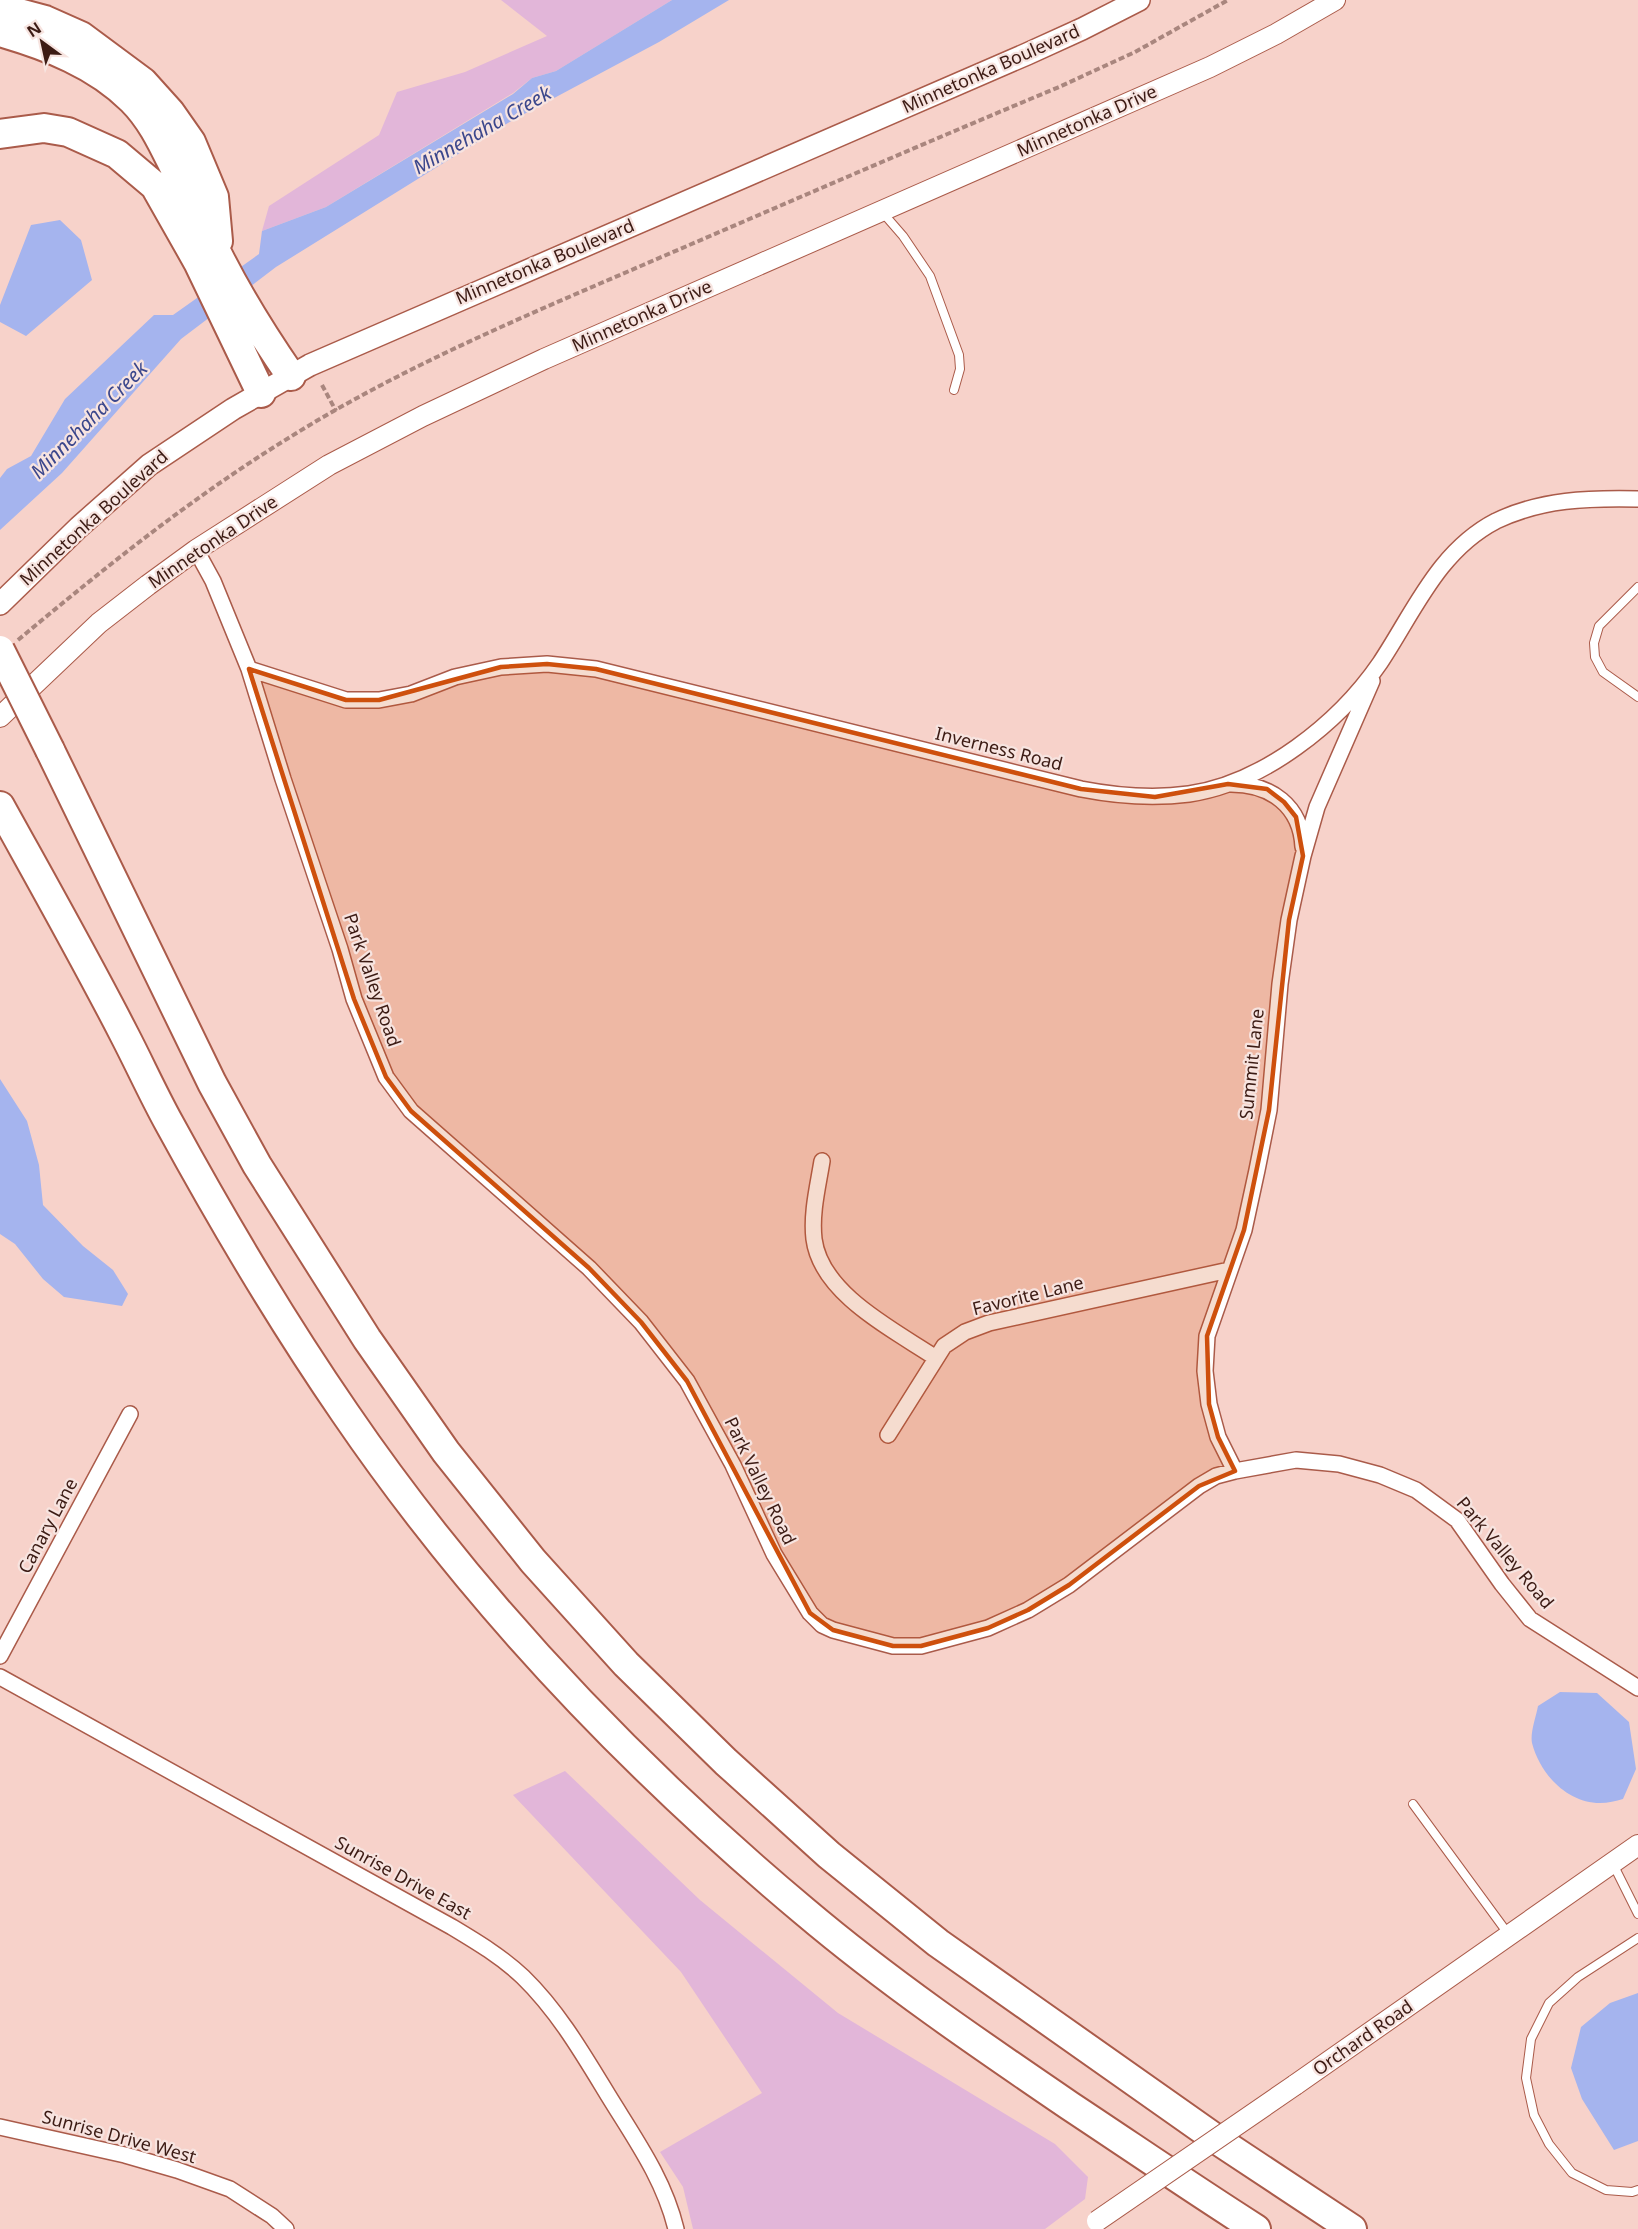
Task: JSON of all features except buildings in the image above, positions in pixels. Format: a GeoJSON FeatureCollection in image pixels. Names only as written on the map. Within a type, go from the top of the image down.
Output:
{"type":"FeatureCollection","features":[{"type":"Feature","properties":{"kind":"highway"},"geometry":{"type":"LineString","coordinates":[[0,8],[45,21],[81,36],[143,82],[170,112],[191,142],[214,197],[219,258]]}},
{"type":"Feature","properties":{"kind":"highway"},"geometry":{"type":"LineString","coordinates":[[0,32],[38,43],[75,59],[106,78],[150,119],[219,258],[254,320],[291,376]]}},
{"type":"Feature","properties":{"kind":"highway"},"geometry":{"type":"LineString","coordinates":[[0,134],[44,128],[68,132],[117,154],[155,186],[198,262],[261,393]]}},
{"type":"Feature","properties":{"kind":"highway"},"geometry":{"type":"LineString","coordinates":[[8,646],[50,750],[212,1083],[263,1175],[367,1339],[446,1452],[533,1561],[651,1688],[726,1762],[829,1855],[938,1942],[1219,2141],[1352,2229]]}},
{"type":"Feature","properties":{"kind":"highway"},"geometry":{"type":"LineString","coordinates":[[0,806],[120,1026],[166,1118],[235,1241],[277,1309],[347,1416],[407,1498],[500,1614],[554,1675],[640,1764],[805,1912],[880,1972],[1016,2069],[1256,2229]]}},
{"type":"Feature","properties":{"kind":"main road","name":"Minnetonka Boulevard"},"geometry":{"type":"LineString","coordinates":[[0,604],[79,527],[149,465],[188,437],[310,365],[1027,54],[1139,0]]}},
{"type":"Feature","properties":{"kind":"street","name":"Minnetonka Drive"},"geometry":{"type":"LineString","coordinates":[[0,717],[99,623],[196,550],[329,465],[414,421],[581,343],[1210,67],[1276,34],[1335,0]]}},
{"type":"Feature","properties":{"kind":"street","name":"Inverness Road"},"geometry":{"type":"LineString","coordinates":[[249,669],[346,700],[379,700],[411,694],[454,677],[501,667],[548,664],[596,669],[1081,789],[1117,796],[1155,797],[1191,793],[1228,784],[1286,755],[1321,728],[1350,699],[1379,664],[1436,572],[1463,544],[1495,522],[1530,508],[1568,499],[1638,499]]}},
{"type":"Feature","properties":{"kind":"street","name":"Park Valley Road"},"geometry":{"type":"LineString","coordinates":[[196,550],[213,581],[249,669],[340,949],[354,999],[386,1077],[411,1111],[581,1260],[641,1322],[687,1381],[750,1497],[774,1554],[810,1613],[822,1625],[893,1646],[921,1646],[988,1628],[1028,1610],[1069,1585],[1199,1486],[1216,1476],[1296,1460],[1339,1464],[1380,1475],[1416,1490],[1457,1520],[1530,1619],[1638,1688]]}},
{"type":"Feature","properties":{"kind":"street","name":"Summit Lane"},"geometry":{"type":"LineString","coordinates":[[1235,1471],[1218,1437],[1209,1404],[1205,1371],[1207,1336],[1244,1230],[1269,1110],[1280,984],[1289,920],[1303,856],[1317,807],[1379,664]]}},
{"type":"Feature","properties":{"kind":"street"},"geometry":{"type":"LineString","coordinates":[[1228,784],[1248,784],[1268,789],[1284,802],[1296,817],[1302,837],[1303,856]]}},
{"type":"Feature","properties":{"kind":"street"},"geometry":{"type":"LineString","coordinates":[[822,1161],[814,1208],[814,1233],[819,1258],[827,1273],[851,1299],[936,1358]]}},
{"type":"Feature","properties":{"kind":"street","name":"Favorite Lane"},"geometry":{"type":"LineString","coordinates":[[888,1435],[944,1346],[965,1332],[989,1323],[1229,1270]]}},
{"type":"Feature","properties":{"kind":"street","name":"Canary Lane"},"geometry":{"type":"LineString","coordinates":[[0,1656],[130,1414]]}},
{"type":"Feature","properties":{"kind":"street","name":"Sunrise Drive East"},"geometry":{"type":"LineString","coordinates":[[0,1677],[488,1949],[522,1977],[552,2009],[577,2046],[658,2176],[670,2204],[676,2229]]}},
{"type":"Feature","properties":{"kind":"street","name":"Orchard Road"},"geometry":{"type":"LineString","coordinates":[[1092,2225],[1638,1845]]}},
{"type":"Feature","properties":{"kind":"street","name":"Sunrise Drive West"},"geometry":{"type":"LineString","coordinates":[[0,2127],[125,2155],[177,2170],[230,2189],[272,2216],[286,2229]]}},
{"type":"Feature","properties":{"kind":"lane"},"geometry":{"type":"LineString","coordinates":[[882,212],[903,236],[930,276],[959,355],[960,369],[954,390]]}},
{"type":"Feature","properties":{"kind":"lane"},"geometry":{"type":"LineString","coordinates":[[1638,587],[1599,626],[1594,643],[1595,657],[1603,672],[1638,697]]}},
{"type":"Feature","properties":{"kind":"lane"},"geometry":{"type":"LineString","coordinates":[[1413,1804],[1510,1936]]}},
{"type":"Feature","properties":{"kind":"lane"},"geometry":{"type":"LineString","coordinates":[[1612,1863],[1638,1914]]}},
{"type":"Feature","properties":{"kind":"lane"},"geometry":{"type":"LineString","coordinates":[[1638,1938],[1578,1977],[1549,2003],[1531,2039],[1526,2078],[1534,2115],[1549,2144],[1572,2173],[1606,2190],[1632,2192],[1638,2190]]}},
{"type":"Feature","properties":{"kind":"path"},"geometry":{"type":"LineString","coordinates":[[8,646],[108,564],[198,497],[296,433],[399,375],[504,325],[1059,87],[1135,52],[1228,0]]}},
{"type":"Feature","properties":{"kind":"path"},"geometry":{"type":"LineString","coordinates":[[322,385],[336,411]]}},
{"type":"Feature","properties":{"kind":"highlighted area"},"geometry":{"type":"Polygon","coordinates":[[[547,664],[596,669],[1081,789],[1155,797],[1228,784],[1267,789],[1284,802],[1296,817],[1303,856],[1289,920],[1269,1110],[1257,1170],[1244,1230],[1207,1336],[1209,1404],[1218,1437],[1235,1471],[1199,1486],[1069,1585],[1028,1610],[988,1628],[921,1646],[893,1646],[833,1630],[810,1613],[687,1381],[641,1322],[589,1268],[411,1111],[386,1077],[354,999],[249,669],[346,700],[379,700],[501,667],[547,664]]]}},
{"type":"Feature","properties":{"kind":"shaded area"},"geometry":{"type":"Polygon","coordinates":[[[501,0],[672,0],[556,71],[532,78],[513,93],[326,207],[262,231],[269,206],[379,135],[397,92],[465,72],[547,36],[501,0]]]}},
{"type":"Feature","properties":{"kind":"shaded area"},"geometry":{"type":"Polygon","coordinates":[[[565,1771],[700,1900],[838,2013],[1055,2144],[1088,2177],[1085,2199],[1045,2229],[693,2229],[683,2187],[660,2152],[762,2093],[681,1972],[513,1795],[565,1771]]]}},
{"type":"Feature","properties":{"kind":"water","name":"Minnehaha Creek"},"geometry":{"type":"Polygon","coordinates":[[[672,0],[729,0],[659,42],[513,120],[276,267],[181,339],[62,473],[0,530],[0,478],[7,469],[31,456],[65,399],[154,315],[173,315],[259,254],[262,231],[326,207],[513,94],[532,78],[556,71],[672,0]]]}},
{"type":"Feature","properties":{"kind":"water"},"geometry":{"type":"Polygon","coordinates":[[[60,220],[81,240],[92,280],[26,336],[0,322],[0,305],[31,225],[60,220]]]}},
{"type":"Feature","properties":{"kind":"water"},"geometry":{"type":"Polygon","coordinates":[[[0,1079],[27,1121],[39,1165],[43,1205],[83,1246],[113,1270],[128,1294],[122,1306],[64,1297],[43,1279],[15,1244],[0,1234],[0,1079]]]}},
{"type":"Feature","properties":{"kind":"water"},"geometry":{"type":"Polygon","coordinates":[[[1560,1692],[1597,1693],[1629,1722],[1636,1769],[1623,1799],[1600,1803],[1577,1798],[1557,1785],[1541,1765],[1532,1743],[1532,1730],[1538,1706],[1560,1692]]]}},
{"type":"Feature","properties":{"kind":"water"},"geometry":{"type":"Polygon","coordinates":[[[1638,1993],[1638,2141],[1614,2150],[1582,2099],[1571,2068],[1581,2027],[1610,2003],[1638,1993]]]}}]}
